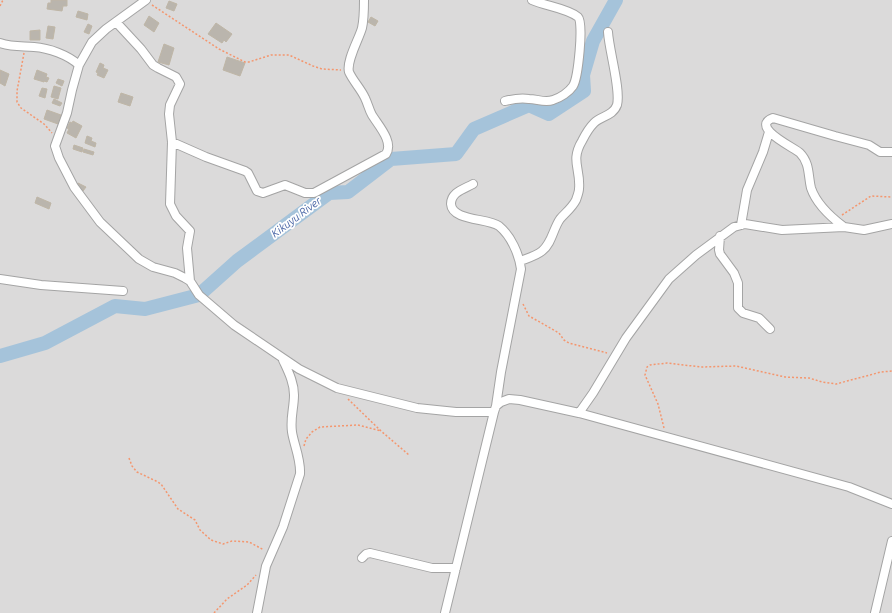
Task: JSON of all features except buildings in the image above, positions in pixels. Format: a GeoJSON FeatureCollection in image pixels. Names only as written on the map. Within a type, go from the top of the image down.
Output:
{"type":"FeatureCollection","features":[{"type":"Feature","properties":{"kind":"street"},"geometry":{"type":"LineString","coordinates":[[146,0],[106,29],[92,42],[79,65],[67,113],[55,146],[58,158],[78,192],[100,222],[138,259],[153,267],[182,275],[190,281],[199,295],[234,325],[283,359],[299,369],[337,388],[385,401],[417,408],[456,412],[495,409],[501,402],[509,399],[520,400],[579,413],[849,487],[892,504]]}},
{"type":"Feature","properties":{"kind":"street"},"geometry":{"type":"LineString","coordinates":[[172,142],[206,157],[245,170],[248,173],[254,187],[260,193],[285,185],[305,193],[314,193],[386,154],[388,151],[388,142],[372,115],[365,98],[351,74],[349,67],[350,59],[363,26],[364,0]]}},
{"type":"Feature","properties":{"kind":"street"},"geometry":{"type":"LineString","coordinates":[[505,101],[523,98],[547,102],[554,100],[570,89],[575,80],[581,34],[580,20],[571,13],[532,0]]}},
{"type":"Feature","properties":{"kind":"street"},"geometry":{"type":"LineString","coordinates":[[116,22],[141,49],[153,65],[179,80],[179,88],[172,98],[169,114],[172,142],[170,204],[176,216],[190,231],[187,248],[190,281]]}},
{"type":"Feature","properties":{"kind":"street"},"geometry":{"type":"LineString","coordinates":[[520,261],[543,250],[549,243],[560,220],[576,200],[579,190],[579,181],[575,163],[579,147],[594,123],[613,112],[616,107],[617,90],[608,32]]}},
{"type":"Feature","properties":{"kind":"street"},"geometry":{"type":"LineString","coordinates":[[0,43],[25,48],[33,47],[48,50],[73,60],[79,65]]}},
{"type":"Feature","properties":{"kind":"street"},"geometry":{"type":"LineString","coordinates":[[844,228],[834,220],[814,194],[811,188],[805,160],[800,153],[769,132],[766,126],[770,119],[773,118],[869,145],[880,152],[892,152]]}},
{"type":"Feature","properties":{"kind":"street"},"geometry":{"type":"LineString","coordinates":[[741,225],[747,190],[763,152],[769,132]]}},
{"type":"Feature","properties":{"kind":"street"},"geometry":{"type":"LineString","coordinates":[[445,613],[495,409],[521,269],[516,251],[505,233],[498,225],[459,215],[451,206],[452,198],[455,194],[473,184]]}},
{"type":"Feature","properties":{"kind":"street"},"geometry":{"type":"LineString","coordinates":[[579,413],[594,393],[630,332],[669,279],[696,255],[734,227],[741,225],[787,230],[844,228],[864,230],[892,224]]}},
{"type":"Feature","properties":{"kind":"street"},"geometry":{"type":"LineString","coordinates":[[720,236],[720,254],[734,273],[738,283],[738,308],[743,313],[759,318],[770,329]]}},
{"type":"Feature","properties":{"kind":"street"},"geometry":{"type":"LineString","coordinates":[[0,279],[41,285],[123,291]]}},
{"type":"Feature","properties":{"kind":"street"},"geometry":{"type":"LineString","coordinates":[[257,613],[266,566],[283,527],[300,470],[291,424],[294,400],[293,386],[283,359]]}},
{"type":"Feature","properties":{"kind":"street"},"geometry":{"type":"LineString","coordinates":[[875,613],[892,541]]}},
{"type":"Feature","properties":{"kind":"street"},"geometry":{"type":"LineString","coordinates":[[362,558],[370,552],[432,568],[456,568]]}},
{"type":"Feature","properties":{"kind":"path"},"geometry":{"type":"LineString","coordinates":[[0,6],[3,0]]}},
{"type":"Feature","properties":{"kind":"path"},"geometry":{"type":"LineString","coordinates":[[146,0],[219,49],[245,62],[282,54],[289,55],[322,69],[339,71],[349,67]]}},
{"type":"Feature","properties":{"kind":"path"},"geometry":{"type":"LineString","coordinates":[[25,48],[17,91],[17,102],[21,108],[44,124],[58,140]]}},
{"type":"Feature","properties":{"kind":"path"},"geometry":{"type":"LineString","coordinates":[[834,220],[871,196],[892,197]]}},
{"type":"Feature","properties":{"kind":"path"},"geometry":{"type":"LineString","coordinates":[[516,297],[529,316],[558,333],[569,343],[600,350],[614,357]]}},
{"type":"Feature","properties":{"kind":"path"},"geometry":{"type":"LineString","coordinates":[[666,437],[661,411],[645,375],[647,367],[650,365],[667,363],[701,367],[736,366],[786,377],[808,378],[836,384],[881,372],[892,371]]}},
{"type":"Feature","properties":{"kind":"path"},"geometry":{"type":"LineString","coordinates":[[347,398],[409,454]]}},
{"type":"Feature","properties":{"kind":"path"},"geometry":{"type":"LineString","coordinates":[[304,446],[306,439],[312,432],[320,427],[358,426],[382,431]]}},
{"type":"Feature","properties":{"kind":"path"},"geometry":{"type":"LineString","coordinates":[[129,458],[132,466],[137,472],[161,484],[178,509],[195,520],[200,530],[212,540],[223,544],[232,541],[249,542],[271,553]]}},
{"type":"Feature","properties":{"kind":"path"},"geometry":{"type":"LineString","coordinates":[[214,613],[227,599],[247,584],[266,566]]}},
{"type":"Feature","properties":{"kind":"shaded area"},"geometry":{"type":"Polygon","coordinates":[[[0,0],[892,0],[892,613],[0,613],[0,0]]]}},
{"type":"Feature","properties":{"kind":"waterway","name":"Kikuyu River"},"geometry":{"type":"LineString","coordinates":[[0,356],[45,343],[115,306],[145,309],[199,295],[237,261],[329,193],[348,192],[391,159],[456,154],[474,129],[529,105],[549,114],[584,91],[583,75],[593,41],[616,0]]}}]}
